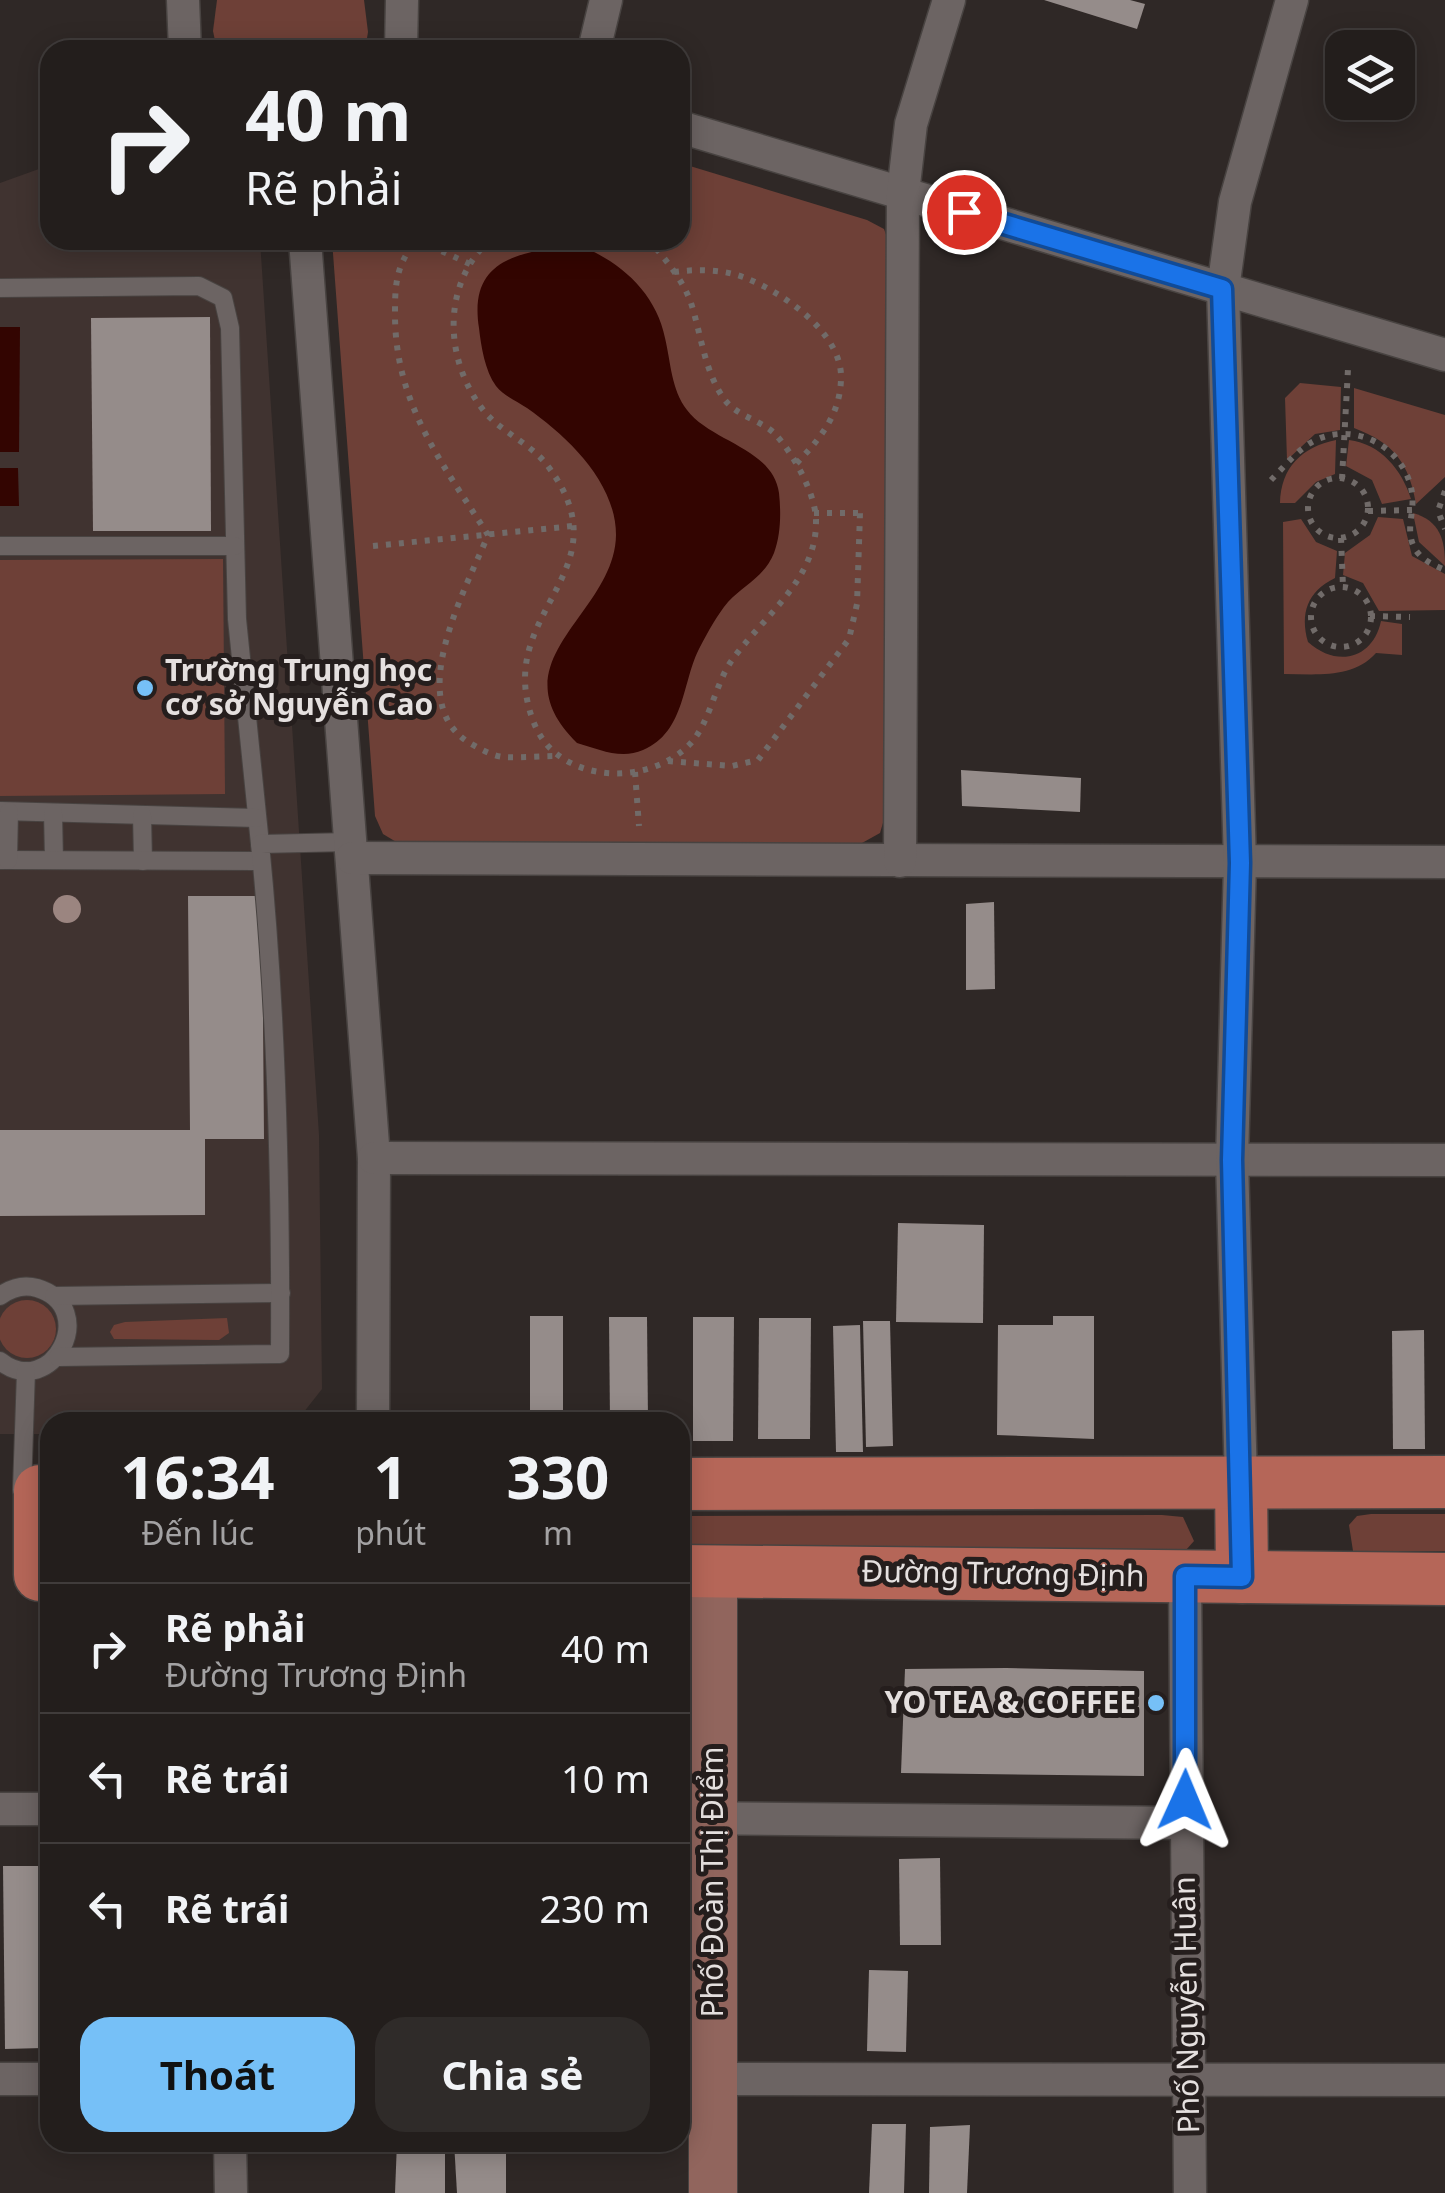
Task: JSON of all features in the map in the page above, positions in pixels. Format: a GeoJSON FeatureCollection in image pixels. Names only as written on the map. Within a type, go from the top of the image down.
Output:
{"type":"FeatureCollection","features":[{"type":"Feature","properties":{"kind":"main road"},"geometry":{"type":"LineString","coordinates":[[1241,1481],[1242,1577]]}},
{"type":"Feature","properties":{"kind":"main road"},"geometry":{"type":"LineString","coordinates":[[690,1484],[1445,1482]]}},
{"type":"Feature","properties":{"kind":"main road"},"geometry":{"type":"LineString","coordinates":[[28,1490],[30,1575]]}},
{"type":"Feature","properties":{"kind":"main road","name":"Đường Trương Định"},"geometry":{"type":"LineString","coordinates":[[697,1571],[1445,1579]]}},
{"type":"Feature","properties":{"kind":"street"},"geometry":{"type":"LineString","coordinates":[[183,0],[185,40]]}},
{"type":"Feature","properties":{"kind":"street"},"geometry":{"type":"LineString","coordinates":[[401,40],[402,0]]}},
{"type":"Feature","properties":{"kind":"street"},"geometry":{"type":"LineString","coordinates":[[596,40],[606,0]]}},
{"type":"Feature","properties":{"kind":"street"},"geometry":{"type":"LineString","coordinates":[[900,861],[903,194],[911,124],[950,0]]}},
{"type":"Feature","properties":{"kind":"street"},"geometry":{"type":"LineString","coordinates":[[1241,1481],[1232,1160],[1240,863],[1222,289],[1235,202],[1292,0]]}},
{"type":"Feature","properties":{"kind":"street"},"geometry":{"type":"LineString","coordinates":[[690,129],[1445,354]]}},
{"type":"Feature","properties":{"kind":"street"},"geometry":{"type":"LineString","coordinates":[[307,250],[374,1158],[372,1412]]}},
{"type":"Feature","properties":{"kind":"street"},"geometry":{"type":"LineString","coordinates":[[351,850],[900,861],[1445,862]]}},
{"type":"Feature","properties":{"kind":"street"},"geometry":{"type":"LineString","coordinates":[[374,1158],[1445,1160]]}},
{"type":"Feature","properties":{"kind":"street","name":"Phố Đoàn Thị Điểm"},"geometry":{"type":"LineString","coordinates":[[697,1571],[697,2079],[713,2193]]}},
{"type":"Feature","properties":{"kind":"street","name":"Phố Nguyễn Huân"},"geometry":{"type":"LineString","coordinates":[[1185,1576],[1190,2193]]}},
{"type":"Feature","properties":{"kind":"street"},"geometry":{"type":"LineString","coordinates":[[0,1810],[40,1809]]}},
{"type":"Feature","properties":{"kind":"street"},"geometry":{"type":"LineString","coordinates":[[697,1818],[1184,1822]]}},
{"type":"Feature","properties":{"kind":"street"},"geometry":{"type":"LineString","coordinates":[[0,2079],[40,2079]]}},
{"type":"Feature","properties":{"kind":"street"},"geometry":{"type":"LineString","coordinates":[[697,2079],[1445,2080]]}},
{"type":"Feature","properties":{"kind":"street"},"geometry":{"type":"LineString","coordinates":[[230,2152],[230,2193]]}},
{"type":"Feature","properties":{"kind":"lane"},"geometry":{"type":"LineString","coordinates":[[0,288],[200,286],[223,298],[230,328],[236,618],[273,960],[282,1184],[280,1354],[58,1357]]}},
{"type":"Feature","properties":{"kind":"lane"},"geometry":{"type":"LineString","coordinates":[[0,546],[235,546]]}},
{"type":"Feature","properties":{"kind":"lane"},"geometry":{"type":"LineString","coordinates":[[257,818],[4,812],[4,860],[144,861],[351,850]]}},
{"type":"Feature","properties":{"kind":"lane"},"geometry":{"type":"LineString","coordinates":[[53,812],[54,860]]}},
{"type":"Feature","properties":{"kind":"lane"},"geometry":{"type":"LineString","coordinates":[[142,815],[144,861]]}},
{"type":"Feature","properties":{"kind":"lane"},"geometry":{"type":"LineString","coordinates":[[1,1294],[29,1286],[54,1296],[281,1293]]}},
{"type":"Feature","properties":{"kind":"lane"},"geometry":{"type":"LineString","coordinates":[[0,1361],[26,1370],[47,1366],[58,1357],[65,1346],[68,1319],[54,1296]]}},
{"type":"Feature","properties":{"kind":"lane"},"geometry":{"type":"LineString","coordinates":[[26,1370],[28,1490]]}},
{"type":"Feature","properties":{"kind":"path"},"geometry":{"type":"LineString","coordinates":[[408,250],[401,258],[395,282],[396,347],[409,406],[488,535]]}},
{"type":"Feature","properties":{"kind":"path"},"geometry":{"type":"LineString","coordinates":[[439,250],[470,264]]}},
{"type":"Feature","properties":{"kind":"path"},"geometry":{"type":"LineString","coordinates":[[482,250],[456,286],[452,330],[469,389],[486,414],[540,456],[560,482],[574,526],[569,569],[532,633],[524,655],[524,684],[533,723],[562,756]]}},
{"type":"Feature","properties":{"kind":"path"},"geometry":{"type":"LineString","coordinates":[[488,535],[441,655],[444,711],[454,733],[501,757],[562,756],[605,774],[635,772],[666,760],[692,743],[730,664],[780,605],[806,563],[816,524],[811,494],[775,433],[747,420],[724,400],[712,377],[690,299],[657,250]]}},
{"type":"Feature","properties":{"kind":"path"},"geometry":{"type":"LineString","coordinates":[[674,272],[705,270],[743,277],[790,303],[828,343],[842,374],[836,409],[824,434],[794,466]]}},
{"type":"Feature","properties":{"kind":"path"},"geometry":{"type":"LineString","coordinates":[[1342,479],[1348,369]]}},
{"type":"Feature","properties":{"kind":"path"},"geometry":{"type":"LineString","coordinates":[[1271,480],[1307,446],[1345,433],[1375,441],[1396,460],[1409,483],[1414,546],[1423,558],[1445,570]]}},
{"type":"Feature","properties":{"kind":"path"},"geometry":{"type":"LineString","coordinates":[[1342,479],[1364,492],[1368,511],[1360,530],[1341,538],[1322,533],[1308,508],[1321,484],[1342,479]]}},
{"type":"Feature","properties":{"kind":"path"},"geometry":{"type":"LineString","coordinates":[[1445,491],[1438,512],[1445,528]]}},
{"type":"Feature","properties":{"kind":"path"},"geometry":{"type":"LineString","coordinates":[[1368,511],[1412,510]]}},
{"type":"Feature","properties":{"kind":"path"},"geometry":{"type":"LineString","coordinates":[[814,513],[872,512]]}},
{"type":"Feature","properties":{"kind":"path"},"geometry":{"type":"LineString","coordinates":[[666,760],[732,766],[758,760],[849,638],[857,604],[860,513]]}},
{"type":"Feature","properties":{"kind":"path"},"geometry":{"type":"LineString","coordinates":[[372,546],[574,526]]}},
{"type":"Feature","properties":{"kind":"path"},"geometry":{"type":"LineString","coordinates":[[1341,538],[1342,588]]}},
{"type":"Feature","properties":{"kind":"path"},"geometry":{"type":"LineString","coordinates":[[1333,588],[1342,588],[1360,594],[1370,616],[1368,630],[1354,644],[1334,647],[1317,636],[1311,618],[1317,599],[1333,588]]}},
{"type":"Feature","properties":{"kind":"path"},"geometry":{"type":"LineString","coordinates":[[1370,616],[1410,617]]}},
{"type":"Feature","properties":{"kind":"path"},"geometry":{"type":"LineString","coordinates":[[635,772],[640,837]]}},
{"type":"Feature","properties":{"kind":"shaded area"},"geometry":{"type":"Polygon","coordinates":[[[217,0],[364,0],[368,32],[367,40],[215,40],[217,0]]]}},
{"type":"Feature","properties":{"kind":"shaded area"},"geometry":{"type":"Polygon","coordinates":[[[690,166],[867,220],[884,229],[891,249],[887,809],[880,833],[862,843],[836,845],[398,843],[383,834],[375,816],[333,250],[690,250],[690,166]]]}},
{"type":"Feature","properties":{"kind":"shaded area","name":"Trường Trung học cơ sở Nguyễn Cao"},"geometry":{"type":"Polygon","coordinates":[[[40,169],[40,250],[261,250],[319,1135],[322,1389],[304,1412],[40,1412],[40,1434],[0,1434],[0,183],[40,169]]]}},
{"type":"Feature","properties":{"kind":"shaded area"},"geometry":{"type":"Polygon","coordinates":[[[591,250],[633,279],[660,321],[675,385],[687,410],[711,430],[754,455],[774,478],[779,493],[779,531],[770,561],[728,602],[713,624],[694,660],[668,731],[657,742],[635,753],[610,752],[577,743],[555,714],[548,687],[552,662],[611,564],[616,535],[608,497],[586,462],[542,419],[496,386],[486,366],[479,328],[482,287],[502,263],[535,251],[591,250]]]}},
{"type":"Feature","properties":{"kind":"shaded area"},"geometry":{"type":"Polygon","coordinates":[[[0,327],[20,327],[19,452],[0,452],[0,327]]]}},
{"type":"Feature","properties":{"kind":"shaded area"},"geometry":{"type":"Polygon","coordinates":[[[1300,383],[1341,387],[1340,430],[1315,434],[1287,460],[1285,398],[1300,383]]]}},
{"type":"Feature","properties":{"kind":"shaded area"},"geometry":{"type":"Polygon","coordinates":[[[1354,388],[1445,415],[1445,477],[1416,504],[1409,477],[1397,456],[1380,440],[1354,428],[1354,388]]]}},
{"type":"Feature","properties":{"kind":"shaded area"},"geometry":{"type":"Polygon","coordinates":[[[1336,440],[1335,474],[1316,482],[1295,503],[1280,503],[1284,479],[1296,461],[1313,448],[1336,440]]]}},
{"type":"Feature","properties":{"kind":"shaded area"},"geometry":{"type":"Polygon","coordinates":[[[1349,440],[1371,447],[1389,460],[1411,499],[1382,504],[1372,480],[1346,466],[1349,440]]]}},
{"type":"Feature","properties":{"kind":"shaded area"},"geometry":{"type":"Polygon","coordinates":[[[0,468],[18,468],[19,506],[0,506],[0,468]]]}},
{"type":"Feature","properties":{"kind":"shaded area"},"geometry":{"type":"Polygon","coordinates":[[[1413,513],[1439,532],[1445,566],[1419,542],[1413,513]]]}},
{"type":"Feature","properties":{"kind":"shaded area"},"geometry":{"type":"Polygon","coordinates":[[[1378,517],[1403,519],[1412,556],[1445,574],[1445,610],[1379,611],[1363,583],[1343,575],[1345,553],[1370,535],[1378,517]]]}},
{"type":"Feature","properties":{"kind":"shaded area"},"geometry":{"type":"Polygon","coordinates":[[[1301,519],[1316,542],[1337,551],[1335,578],[1318,590],[1308,604],[1308,642],[1331,655],[1352,656],[1370,644],[1381,621],[1402,624],[1402,655],[1376,653],[1356,667],[1333,673],[1284,674],[1283,522],[1301,519]]]}},
{"type":"Feature","properties":{"kind":"shaded area"},"geometry":{"type":"Polygon","coordinates":[[[223,559],[225,794],[0,796],[0,560],[223,559]]]}},
{"type":"Feature","properties":{"kind":"shaded area"},"geometry":{"type":"Polygon","coordinates":[[[16,1302],[38,1302],[54,1318],[54,1340],[38,1356],[16,1356],[0,1340],[0,1318],[16,1302]]]}},
{"type":"Feature","properties":{"kind":"shaded area"},"geometry":{"type":"Polygon","coordinates":[[[227,1318],[229,1333],[219,1340],[114,1339],[110,1332],[114,1325],[125,1322],[227,1318]]]}},
{"type":"Feature","properties":{"kind":"shaded area"},"geometry":{"type":"Polygon","coordinates":[[[1445,1514],[1445,1551],[1353,1551],[1349,1525],[1357,1516],[1445,1514]]]}},
{"type":"Feature","properties":{"kind":"shaded area"},"geometry":{"type":"Polygon","coordinates":[[[1162,1515],[1183,1517],[1194,1541],[1186,1550],[690,1550],[690,1516],[1162,1515]]]}},
{"type":"Feature","properties":{"kind":"building"},"geometry":{"type":"Polygon","coordinates":[[[1044,0],[1130,0],[1145,4],[1137,29],[1044,0]]]}},
{"type":"Feature","properties":{"kind":"building"},"geometry":{"type":"Polygon","coordinates":[[[210,317],[211,531],[93,531],[91,318],[210,317]]]}},
{"type":"Feature","properties":{"kind":"building"},"geometry":{"type":"Polygon","coordinates":[[[961,770],[1081,778],[1080,812],[962,806],[961,770]]]}},
{"type":"Feature","properties":{"kind":"building"},"geometry":{"type":"Polygon","coordinates":[[[188,896],[262,896],[264,1139],[205,1139],[205,1215],[0,1216],[0,1130],[190,1130],[188,896]]]}},
{"type":"Feature","properties":{"kind":"building"},"geometry":{"type":"Polygon","coordinates":[[[994,902],[995,989],[966,990],[966,904],[994,902]]]}},
{"type":"Feature","properties":{"kind":"building"},"geometry":{"type":"Polygon","coordinates":[[[898,1223],[984,1225],[983,1323],[896,1322],[898,1223]]]}},
{"type":"Feature","properties":{"kind":"building"},"geometry":{"type":"Polygon","coordinates":[[[530,1316],[563,1316],[563,1412],[530,1412],[530,1316]]]}},
{"type":"Feature","properties":{"kind":"building"},"geometry":{"type":"Polygon","coordinates":[[[1053,1316],[1094,1316],[1094,1439],[997,1435],[998,1325],[1053,1325],[1053,1316]]]}},
{"type":"Feature","properties":{"kind":"building"},"geometry":{"type":"Polygon","coordinates":[[[609,1317],[647,1317],[648,1412],[610,1412],[609,1317]]]}},
{"type":"Feature","properties":{"kind":"building"},"geometry":{"type":"Polygon","coordinates":[[[693,1317],[734,1317],[733,1441],[693,1441],[693,1317]]]}},
{"type":"Feature","properties":{"kind":"building"},"geometry":{"type":"Polygon","coordinates":[[[759,1318],[811,1318],[810,1439],[758,1439],[759,1318]]]}},
{"type":"Feature","properties":{"kind":"building"},"geometry":{"type":"Polygon","coordinates":[[[863,1321],[890,1321],[893,1446],[866,1447],[863,1321]]]}},
{"type":"Feature","properties":{"kind":"building"},"geometry":{"type":"Polygon","coordinates":[[[860,1325],[863,1452],[836,1452],[833,1326],[860,1325]]]}},
{"type":"Feature","properties":{"kind":"building"},"geometry":{"type":"Polygon","coordinates":[[[1424,1330],[1425,1449],[1393,1449],[1392,1331],[1424,1330]]]}},
{"type":"Feature","properties":{"kind":"building"},"geometry":{"type":"Polygon","coordinates":[[[905,1669],[1144,1671],[1144,1776],[901,1773],[905,1669]]]}},
{"type":"Feature","properties":{"kind":"building"},"geometry":{"type":"Polygon","coordinates":[[[940,1858],[941,1945],[900,1945],[899,1859],[940,1858]]]}},
{"type":"Feature","properties":{"kind":"building"},"geometry":{"type":"Polygon","coordinates":[[[3,1866],[40,1866],[40,2048],[5,2049],[3,1866]]]}},
{"type":"Feature","properties":{"kind":"building"},"geometry":{"type":"Polygon","coordinates":[[[869,1970],[908,1971],[906,2052],[867,2051],[869,1970]]]}},
{"type":"Feature","properties":{"kind":"building"},"geometry":{"type":"Polygon","coordinates":[[[872,2124],[906,2124],[904,2193],[869,2193],[872,2124]]]}},
{"type":"Feature","properties":{"kind":"building"},"geometry":{"type":"Polygon","coordinates":[[[970,2125],[967,2193],[929,2193],[930,2127],[970,2125]]]}},
{"type":"Feature","properties":{"kind":"building"},"geometry":{"type":"Polygon","coordinates":[[[397,2152],[445,2152],[445,2193],[395,2193],[397,2152]]]}},
{"type":"Feature","properties":{"kind":"building"},"geometry":{"type":"Polygon","coordinates":[[[455,2152],[506,2152],[506,2193],[457,2193],[455,2152]]]}},
{"type":"Feature","properties":{"kind":"place","name":"Trường Trung học cơ sở Nguyễn Cao"},"geometry":{"type":"Point","coordinates":[145,688]}},
{"type":"Feature","properties":{"kind":"place","name":"YO TEA & COFFEE"},"geometry":{"type":"Point","coordinates":[1156,1703]}},
{"type":"Feature","properties":{"kind":"route"},"geometry":{"type":"LineString","coordinates":[[964,212],[1222,289],[1239,777],[1232,1160],[1242,1577],[1185,1576],[1185,1800]]}}]}
